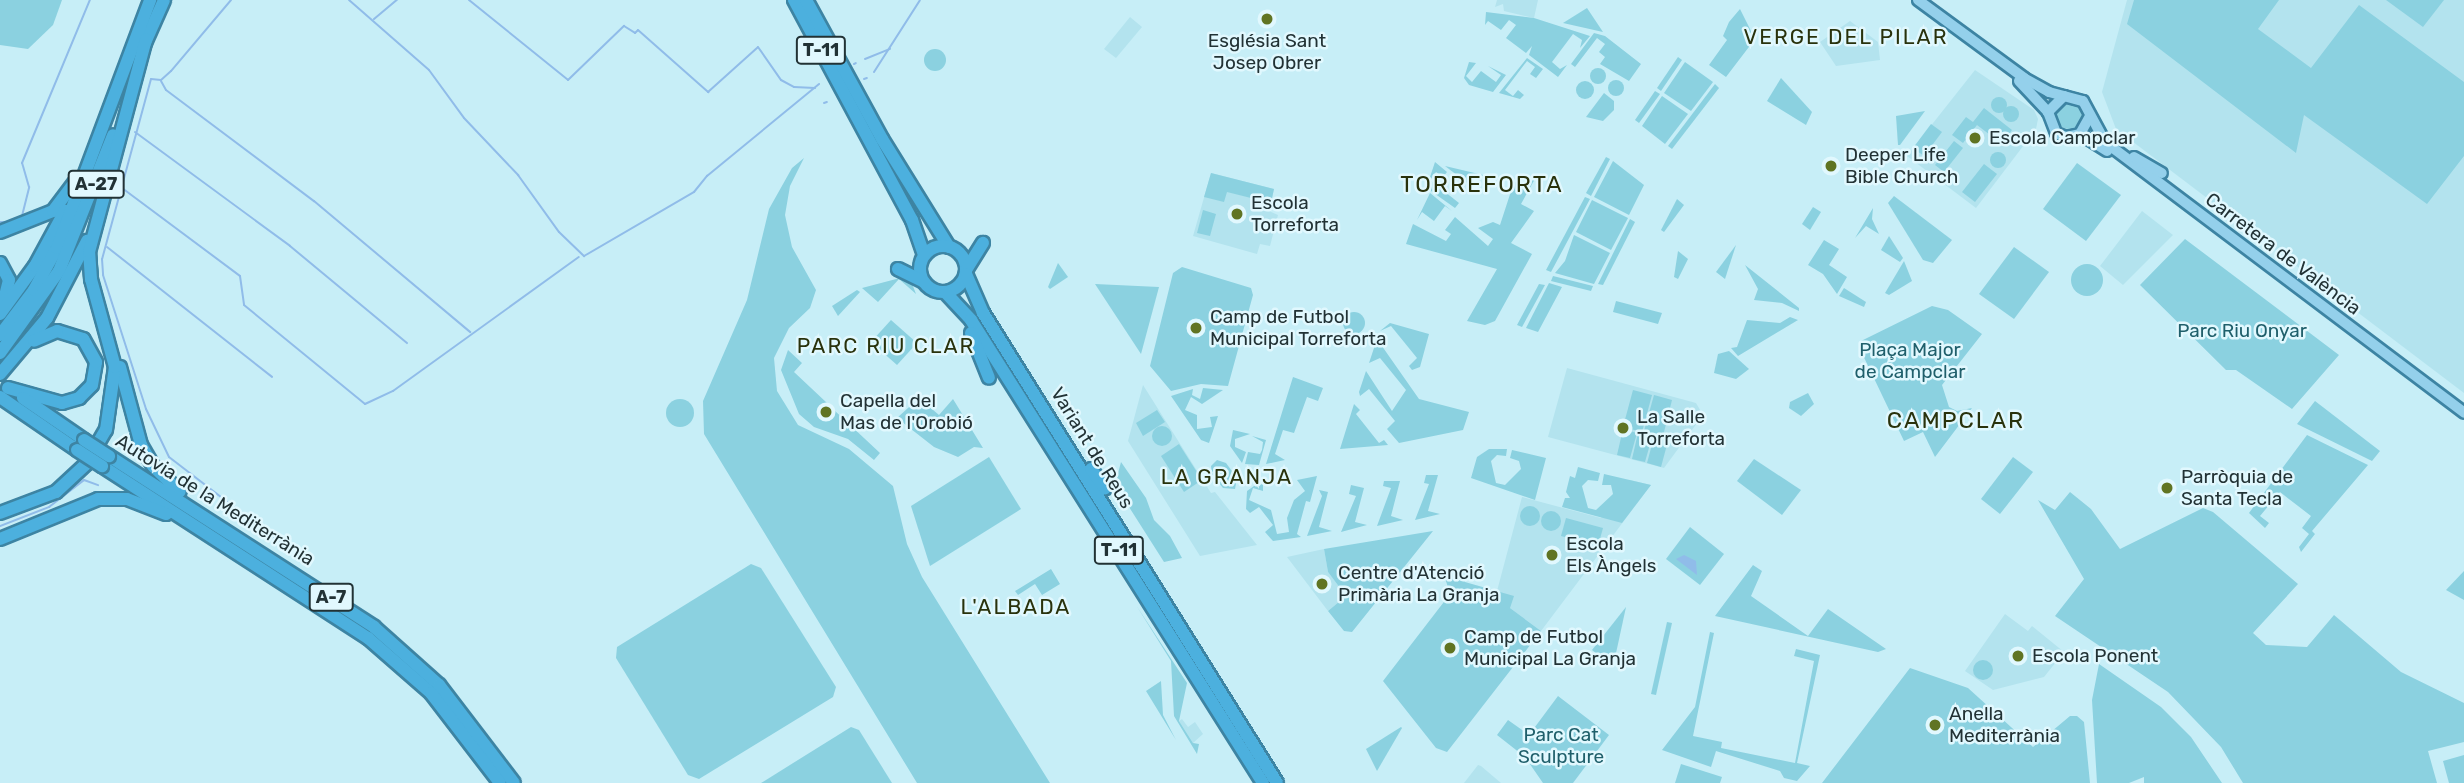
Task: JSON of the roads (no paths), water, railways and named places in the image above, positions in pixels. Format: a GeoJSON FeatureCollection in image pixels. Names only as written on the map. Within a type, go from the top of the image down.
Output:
{"type":"FeatureCollection","features":[{"type":"Feature","properties":{"kind":"highway","name":"A-27"},"geometry":{"type":"LineString","coordinates":[[0,335],[34,290],[57,248],[150,0]]}},
{"type":"Feature","properties":{"kind":"highway","name":"A-27"},"geometry":{"type":"LineString","coordinates":[[0,353],[42,299],[73,242],[146,39],[164,0]]}},
{"type":"Feature","properties":{"kind":"highway","name":"T-11"},"geometry":{"type":"LineString","coordinates":[[794,0],[912,220],[923,259],[923,281],[933,290],[950,295],[977,317]]}},
{"type":"Feature","properties":{"kind":"highway","name":"T-11"},"geometry":{"type":"LineString","coordinates":[[806,0],[925,212],[952,248],[963,257],[977,317]]}},
{"type":"Feature","properties":{"kind":"highway"},"geometry":{"type":"LineString","coordinates":[[812,0],[823,23],[820,26]]}},
{"type":"Feature","properties":{"kind":"highway"},"geometry":{"type":"LineString","coordinates":[[0,513],[33,505],[56,492],[86,464],[106,430],[115,367],[97,302],[89,252],[146,39]]}},
{"type":"Feature","properties":{"kind":"highway"},"geometry":{"type":"LineString","coordinates":[[0,314],[40,258],[78,178],[118,81]]}},
{"type":"Feature","properties":{"kind":"highway"},"geometry":{"type":"LineString","coordinates":[[0,374],[23,350],[70,278],[115,156]]}},
{"type":"Feature","properties":{"kind":"highway"},"geometry":{"type":"LineString","coordinates":[[0,232],[26,225],[53,211],[78,178]]}},
{"type":"Feature","properties":{"kind":"highway"},"geometry":{"type":"LineString","coordinates":[[923,281],[898,269],[923,259],[933,248],[983,243],[961,284],[950,295],[989,378]]}},
{"type":"Feature","properties":{"kind":"highway"},"geometry":{"type":"LineString","coordinates":[[0,263],[9,280],[0,309]]}},
{"type":"Feature","properties":{"kind":"highway"},"geometry":{"type":"LineString","coordinates":[[97,302],[147,457],[200,512]]}},
{"type":"Feature","properties":{"kind":"highway","name":"Variant de Reus"},"geometry":{"type":"LineString","coordinates":[[977,317],[1033,389],[1277,783]]}},
{"type":"Feature","properties":{"kind":"highway","name":"Variant de Reus"},"geometry":{"type":"LineString","coordinates":[[977,317],[1263,783]]}},
{"type":"Feature","properties":{"kind":"highway"},"geometry":{"type":"LineString","coordinates":[[2,387],[62,403],[79,398],[92,385],[95,355],[79,336],[51,332],[23,350]]}},
{"type":"Feature","properties":{"kind":"highway","name":"Autovia de la Mediterrània"},"geometry":{"type":"LineString","coordinates":[[2,387],[202,528],[324,606],[391,657],[440,705],[500,783]]}},
{"type":"Feature","properties":{"kind":"highway"},"geometry":{"type":"LineString","coordinates":[[1033,389],[1105,488]]}},
{"type":"Feature","properties":{"kind":"highway","name":"Autovia de la Mediterrània"},"geometry":{"type":"LineString","coordinates":[[106,461],[200,512],[327,594],[396,645],[457,706],[514,783]]}},
{"type":"Feature","properties":{"kind":"highway"},"geometry":{"type":"LineString","coordinates":[[0,539],[108,498],[138,502],[202,528]]}},
{"type":"Feature","properties":{"kind":"main road"},"geometry":{"type":"LineString","coordinates":[[1908,0],[2022,83],[2049,112],[2056,133],[2066,137],[2080,134],[2090,116],[2082,101],[2024,78],[1918,0]]}},
{"type":"Feature","properties":{"kind":"main road"},"geometry":{"type":"LineString","coordinates":[[2049,112],[2064,96]]}},
{"type":"Feature","properties":{"kind":"main road","name":"Carretera de València"},"geometry":{"type":"LineString","coordinates":[[2090,116],[2105,142],[2464,413]]}},
{"type":"Feature","properties":{"kind":"main road","name":"Carretera de València"},"geometry":{"type":"LineString","coordinates":[[2080,134],[2464,419]]}},
{"type":"Feature","properties":{"kind":"main road"},"geometry":{"type":"LineString","coordinates":[[2121,154],[2162,173]]}},
{"type":"Feature","properties":{"kind":"waterway"},"geometry":{"type":"LineString","coordinates":[[22,216],[29,187],[22,163],[90,0]]}},
{"type":"Feature","properties":{"kind":"waterway"},"geometry":{"type":"LineString","coordinates":[[231,0],[171,71],[161,80],[151,79],[102,259],[103,275],[146,409],[169,457],[291,551]]}},
{"type":"Feature","properties":{"kind":"waterway"},"geometry":{"type":"LineString","coordinates":[[349,0],[429,70],[464,118],[518,175],[559,232],[584,256],[694,192],[707,176],[819,84]]}},
{"type":"Feature","properties":{"kind":"waterway"},"geometry":{"type":"LineString","coordinates":[[374,19],[397,0]]}},
{"type":"Feature","properties":{"kind":"waterway"},"geometry":{"type":"LineString","coordinates":[[469,0],[568,80],[624,26],[635,33],[638,30],[708,92],[758,47],[781,80],[794,87],[815,88]]}},
{"type":"Feature","properties":{"kind":"waterway"},"geometry":{"type":"LineString","coordinates":[[874,72],[920,0]]}},
{"type":"Feature","properties":{"kind":"waterway"},"geometry":{"type":"LineString","coordinates":[[865,59],[890,49]]}},
{"type":"Feature","properties":{"kind":"waterway"},"geometry":{"type":"LineString","coordinates":[[161,81],[166,90],[314,201],[470,332]]}},
{"type":"Feature","properties":{"kind":"waterway"},"geometry":{"type":"LineString","coordinates":[[135,132],[290,246],[407,343]]}},
{"type":"Feature","properties":{"kind":"waterway"},"geometry":{"type":"LineString","coordinates":[[122,188],[240,276],[244,305],[365,404],[393,391],[579,257]]}},
{"type":"Feature","properties":{"kind":"waterway"},"geometry":{"type":"LineString","coordinates":[[0,222],[9,222]]}},
{"type":"Feature","properties":{"kind":"waterway"},"geometry":{"type":"LineString","coordinates":[[107,247],[272,377]]}},
{"type":"Feature","properties":{"kind":"waterway"},"geometry":{"type":"LineString","coordinates":[[0,526],[49,507],[84,480],[98,485]]}},
{"type":"Feature","properties":{"kind":"place","name":"Església Sant Josep Obrer"},"geometry":{"type":"Point","coordinates":[1267,19]}},
{"type":"Feature","properties":{"kind":"place","name":"Escola Campclar"},"geometry":{"type":"Point","coordinates":[1975,138]}},
{"type":"Feature","properties":{"kind":"place","name":"Deeper Life Bible Church"},"geometry":{"type":"Point","coordinates":[1831,166]}},
{"type":"Feature","properties":{"kind":"place","name":"Escola Torreforta"},"geometry":{"type":"Point","coordinates":[1237,214]}},
{"type":"Feature","properties":{"kind":"place","name":"Camp de Futbol Municipal Torreforta"},"geometry":{"type":"Point","coordinates":[1196,328]}},
{"type":"Feature","properties":{"kind":"place","name":"Capella del Mas de l'Orobió"},"geometry":{"type":"Point","coordinates":[826,412]}},
{"type":"Feature","properties":{"kind":"place","name":"La Salle Torreforta"},"geometry":{"type":"Point","coordinates":[1623,428]}},
{"type":"Feature","properties":{"kind":"place","name":"Parròquia de Santa Tecla"},"geometry":{"type":"Point","coordinates":[2167,488]}},
{"type":"Feature","properties":{"kind":"place","name":"Escola Els Àngels"},"geometry":{"type":"Point","coordinates":[1552,555]}},
{"type":"Feature","properties":{"kind":"place","name":"Centre d'Atenció Primària La Granja"},"geometry":{"type":"Point","coordinates":[1322,584]}},
{"type":"Feature","properties":{"kind":"place","name":"Camp de Futbol Municipal La Granja"},"geometry":{"type":"Point","coordinates":[1450,648]}},
{"type":"Feature","properties":{"kind":"place","name":"Escola Ponent"},"geometry":{"type":"Point","coordinates":[2018,656]}},
{"type":"Feature","properties":{"kind":"place","name":"Anella Mediterrània"},"geometry":{"type":"Point","coordinates":[1935,725]}},
{"type":"Feature","properties":{"kind":"district","name":"VERGE DEL PILAR"},"geometry":{"type":"Point","coordinates":[1846,37]}},
{"type":"Feature","properties":{"kind":"district","name":"TORREFORTA"},"geometry":{"type":"Point","coordinates":[1482,184]}},
{"type":"Feature","properties":{"kind":"district","name":"PARC RIU CLAR"},"geometry":{"type":"Point","coordinates":[886,346]}},
{"type":"Feature","properties":{"kind":"district","name":"CAMPCLAR"},"geometry":{"type":"Point","coordinates":[1956,420]}},
{"type":"Feature","properties":{"kind":"district","name":"LA GRANJA"},"geometry":{"type":"Point","coordinates":[1227,477]}},
{"type":"Feature","properties":{"kind":"district","name":"L'ALBADA"},"geometry":{"type":"Point","coordinates":[1016,607]}},
{"type":"Feature","properties":{"kind":"park label","name":"Parc Riu Onyar"},"geometry":{"type":"Point","coordinates":[2242,331]}},
{"type":"Feature","properties":{"kind":"park label","name":"Plaça Major de Campclar"},"geometry":{"type":"Point","coordinates":[1910,361]}},
{"type":"Feature","properties":{"kind":"park label","name":"Parc Cat Sculpture"},"geometry":{"type":"Point","coordinates":[1561,746]}}]}
